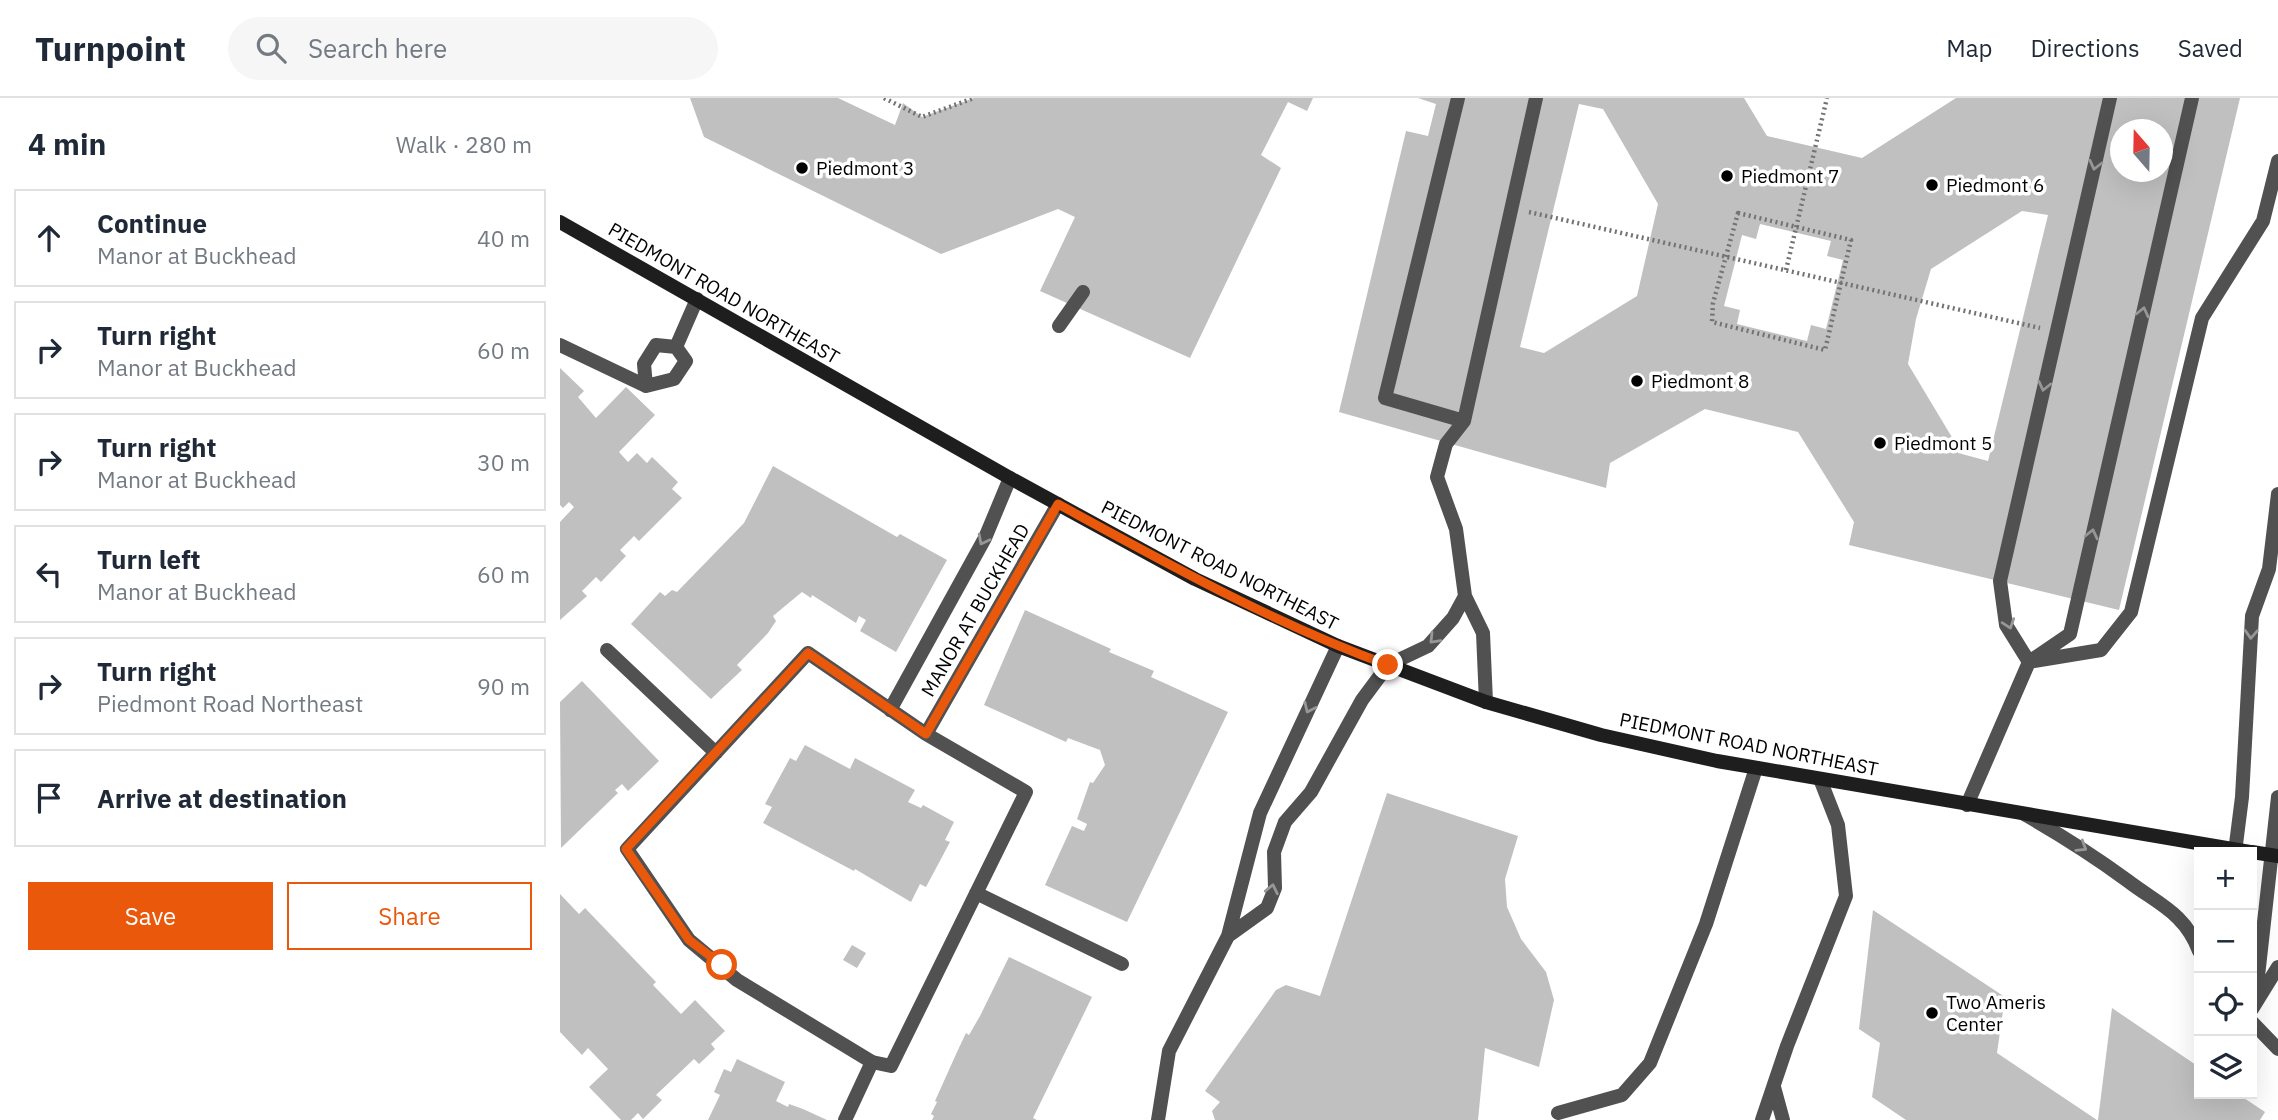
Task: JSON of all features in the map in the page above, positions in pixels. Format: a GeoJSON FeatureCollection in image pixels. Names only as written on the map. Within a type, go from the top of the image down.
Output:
{"type":"FeatureCollection","features":[{"type":"Feature","properties":{"kind":"main road","name":"PIEDMONT ROAD NORTHEAST"},"geometry":{"type":"LineString","coordinates":[[560,222],[1010,478],[1195,579],[1338,646],[1388,665],[1486,702],[1601,735],[1756,768],[2215,847]]}},
{"type":"Feature","properties":{"kind":"street"},"geometry":{"type":"LineString","coordinates":[[1458,98],[1385,398],[1464,421]]}},
{"type":"Feature","properties":{"kind":"street"},"geometry":{"type":"LineString","coordinates":[[1486,702],[1483,633],[1465,596],[1456,529],[1437,477],[1446,444],[1464,421],[1536,98]]}},
{"type":"Feature","properties":{"kind":"street"},"geometry":{"type":"LineString","coordinates":[[2029,662],[2006,625],[2000,581],[2110,98]]}},
{"type":"Feature","properties":{"kind":"street"},"geometry":{"type":"LineString","coordinates":[[1967,805],[2029,662],[2070,634],[2192,98]]}},
{"type":"Feature","properties":{"kind":"street"},"geometry":{"type":"LineString","coordinates":[[2029,662],[2101,650],[2131,612],[2202,318],[2263,221],[2278,161]]}},
{"type":"Feature","properties":{"kind":"street"},"geometry":{"type":"LineString","coordinates":[[1059,326],[1083,292]]}},
{"type":"Feature","properties":{"kind":"street"},"geometry":{"type":"LineString","coordinates":[[676,347],[697,299]]}},
{"type":"Feature","properties":{"kind":"street"},"geometry":{"type":"LineString","coordinates":[[560,345],[646,386],[674,379],[686,361],[676,347],[656,345],[644,364],[646,386]]}},
{"type":"Feature","properties":{"kind":"street","name":"MANOR AT BUCKHEAD"},"geometry":{"type":"LineString","coordinates":[[890,710],[985,538],[1010,478]]}},
{"type":"Feature","properties":{"kind":"street"},"geometry":{"type":"LineString","coordinates":[[2243,847],[2242,797],[2252,616],[2269,569],[2278,494]]}},
{"type":"Feature","properties":{"kind":"street","name":"MANOR AT BUCKHEAD"},"geometry":{"type":"LineString","coordinates":[[926,734],[1058,504]]}},
{"type":"Feature","properties":{"kind":"street"},"geometry":{"type":"LineString","coordinates":[[2269,569],[2278,584]]}},
{"type":"Feature","properties":{"kind":"street"},"geometry":{"type":"LineString","coordinates":[[1228,936],[1267,908],[1275,888],[1274,852],[1284,822],[1311,792],[1362,700],[1388,665],[1428,646],[1453,618],[1465,596]]}},
{"type":"Feature","properties":{"kind":"street"},"geometry":{"type":"LineString","coordinates":[[1158,1120],[1169,1051],[1228,936],[1260,813],[1338,646]]}},
{"type":"Feature","properties":{"kind":"street"},"geometry":{"type":"LineString","coordinates":[[607,650],[716,753]]}},
{"type":"Feature","properties":{"kind":"street"},"geometry":{"type":"LineString","coordinates":[[808,653],[890,710],[1026,792],[891,1066],[872,1062],[737,980],[689,940],[626,849],[808,653]]}},
{"type":"Feature","properties":{"kind":"street"},"geometry":{"type":"LineString","coordinates":[[1558,1113],[1622,1095],[1650,1063],[1706,924],[1756,768]]}},
{"type":"Feature","properties":{"kind":"street"},"geometry":{"type":"LineString","coordinates":[[1762,1120],[1846,896],[1838,825],[1820,779]]}},
{"type":"Feature","properties":{"kind":"street"},"geometry":{"type":"LineString","coordinates":[[2257,985],[2274,856],[2278,797]]}},
{"type":"Feature","properties":{"kind":"street"},"geometry":{"type":"LineString","coordinates":[[2023,813],[2081,846],[2170,908],[2194,937]]}},
{"type":"Feature","properties":{"kind":"street"},"geometry":{"type":"LineString","coordinates":[[976,893],[1122,964]]}},
{"type":"Feature","properties":{"kind":"street"},"geometry":{"type":"LineString","coordinates":[[2257,1001],[2278,967]]}},
{"type":"Feature","properties":{"kind":"street"},"geometry":{"type":"LineString","coordinates":[[2257,1027],[2278,1049]]}},
{"type":"Feature","properties":{"kind":"street"},"geometry":{"type":"LineString","coordinates":[[845,1120],[872,1062]]}},
{"type":"Feature","properties":{"kind":"street"},"geometry":{"type":"LineString","coordinates":[[1774,1087],[1783,1120]]}},
{"type":"Feature","properties":{"kind":"path"},"geometry":{"type":"LineString","coordinates":[[884,98],[922,117],[974,98]]}},
{"type":"Feature","properties":{"kind":"path"},"geometry":{"type":"LineString","coordinates":[[1786,270],[1827,98]]}},
{"type":"Feature","properties":{"kind":"path"},"geometry":{"type":"LineString","coordinates":[[1512,208],[2057,332]]}},
{"type":"Feature","properties":{"kind":"path"},"geometry":{"type":"LineString","coordinates":[[1738,213],[1851,240],[1825,350],[1712,322],[1713,303],[1727,257],[1738,213]]}},
{"type":"Feature","properties":{"kind":"building"},"geometry":{"type":"Polygon","coordinates":[[[690,98],[838,98],[895,125],[903,103],[922,117],[974,98],[1313,98],[1307,111],[1288,102],[1261,155],[1281,168],[1190,358],[1040,291],[1075,217],[1058,209],[941,254],[704,137],[690,98]]]}},
{"type":"Feature","properties":{"kind":"building"},"geometry":{"type":"Polygon","coordinates":[[[1418,98],[1744,98],[1767,136],[1862,158],[1956,98],[2240,98],[2119,610],[1849,545],[1854,522],[1798,432],[1705,409],[1610,463],[1606,488],[1339,412],[1406,131],[1428,136],[1436,104],[1418,98]],[[1579,104],[1520,347],[1544,353],[1637,296],[1658,204],[1603,109],[1579,104]],[[2022,211],[1931,269],[1916,319],[1908,364],[1962,454],[1988,461],[2048,215],[2022,211]],[[1760,224],[1756,239],[1742,235],[1724,306],[1740,310],[1737,324],[1807,341],[1811,325],[1826,329],[1843,260],[1827,256],[1831,241],[1760,224]]]}},
{"type":"Feature","properties":{"kind":"building"},"geometry":{"type":"Polygon","coordinates":[[[560,368],[584,391],[578,397],[596,418],[626,387],[655,415],[619,452],[628,462],[637,453],[647,463],[652,457],[678,482],[672,489],[682,498],[639,541],[634,536],[620,550],[626,556],[601,582],[596,577],[582,591],[587,596],[560,620],[560,522],[574,507],[569,502],[563,508],[560,505],[560,368]]]}},
{"type":"Feature","properties":{"kind":"building"},"geometry":{"type":"Polygon","coordinates":[[[773,466],[897,537],[900,534],[947,560],[896,652],[860,631],[866,620],[859,616],[856,623],[812,595],[811,598],[802,592],[773,616],[776,621],[768,633],[737,665],[742,670],[711,699],[631,624],[660,592],[665,596],[672,590],[677,592],[744,523],[773,466]]]}},
{"type":"Feature","properties":{"kind":"building"},"geometry":{"type":"Polygon","coordinates":[[[1025,610],[1111,649],[1109,652],[1154,671],[1151,677],[1228,712],[1127,922],[1045,885],[1072,826],[1084,831],[1087,824],[1077,819],[1090,782],[1093,783],[1105,765],[1100,750],[1068,738],[1066,742],[984,705],[1025,610]]]}},
{"type":"Feature","properties":{"kind":"building"},"geometry":{"type":"Polygon","coordinates":[[[582,681],[659,761],[628,791],[622,784],[615,790],[618,793],[561,848],[560,702],[582,681]]]}},
{"type":"Feature","properties":{"kind":"building"},"geometry":{"type":"Polygon","coordinates":[[[805,745],[850,769],[855,758],[915,790],[908,802],[921,808],[923,805],[954,822],[945,840],[950,842],[926,887],[920,884],[911,902],[855,869],[854,871],[763,823],[772,807],[765,804],[790,758],[796,761],[805,745]]]}},
{"type":"Feature","properties":{"kind":"building"},"geometry":{"type":"Polygon","coordinates":[[[1387,793],[1518,836],[1505,879],[1507,907],[1521,939],[1546,972],[1554,1000],[1539,1067],[1485,1048],[1478,1120],[1215,1120],[1212,1111],[1220,1102],[1205,1091],[1276,990],[1286,985],[1320,996],[1387,793]]]}},
{"type":"Feature","properties":{"kind":"building"},"geometry":{"type":"Polygon","coordinates":[[[560,894],[579,914],[585,908],[656,982],[653,985],[681,1014],[695,1000],[725,1031],[711,1044],[715,1049],[699,1064],[694,1059],[656,1095],[662,1100],[643,1119],[638,1113],[631,1120],[621,1120],[589,1087],[608,1069],[588,1048],[582,1055],[560,1032],[560,894]]]}},
{"type":"Feature","properties":{"kind":"building","name":"Two Ameris Center"},"geometry":{"type":"Polygon","coordinates":[[[1873,910],[2005,997],[1997,1053],[2097,1120],[1906,1120],[1872,1097],[1880,1043],[1859,1029],[1873,910]]]}},
{"type":"Feature","properties":{"kind":"building"},"geometry":{"type":"Polygon","coordinates":[[[852,945],[866,953],[857,968],[843,960],[852,945]]]}},
{"type":"Feature","properties":{"kind":"building"},"geometry":{"type":"Polygon","coordinates":[[[1009,957],[1092,997],[1033,1118],[1037,1120],[932,1120],[934,1116],[931,1114],[937,1102],[935,1101],[957,1052],[966,1033],[969,1035],[980,1016],[1009,957]]]}},
{"type":"Feature","properties":{"kind":"building"},"geometry":{"type":"Polygon","coordinates":[[[2112,1008],[2194,1064],[2194,1099],[2246,1099],[2265,1112],[2260,1120],[2098,1120],[2112,1008]]]}},
{"type":"Feature","properties":{"kind":"building"},"geometry":{"type":"Polygon","coordinates":[[[737,1059],[785,1082],[776,1101],[827,1120],[708,1120],[720,1095],[714,1092],[724,1069],[731,1072],[737,1059]]]}},
{"type":"Feature","properties":{"kind":"place","name":"Piedmont 3"},"geometry":{"type":"Point","coordinates":[802,168]}},
{"type":"Feature","properties":{"kind":"place","name":"Piedmont 7"},"geometry":{"type":"Point","coordinates":[1727,176]}},
{"type":"Feature","properties":{"kind":"place","name":"Piedmont 6"},"geometry":{"type":"Point","coordinates":[1932,185]}},
{"type":"Feature","properties":{"kind":"place","name":"Piedmont 8"},"geometry":{"type":"Point","coordinates":[1637,381]}},
{"type":"Feature","properties":{"kind":"place","name":"Piedmont 5"},"geometry":{"type":"Point","coordinates":[1880,443]}},
{"type":"Feature","properties":{"kind":"place","name":"Two Ameris Center"},"geometry":{"type":"Point","coordinates":[1932,1013]}},
{"type":"Feature","properties":{"kind":"route"},"geometry":{"type":"LineString","coordinates":[[722,965],[689,940],[626,849],[808,653],[926,734],[1058,504],[1195,579],[1338,646],[1388,665]]}}]}
